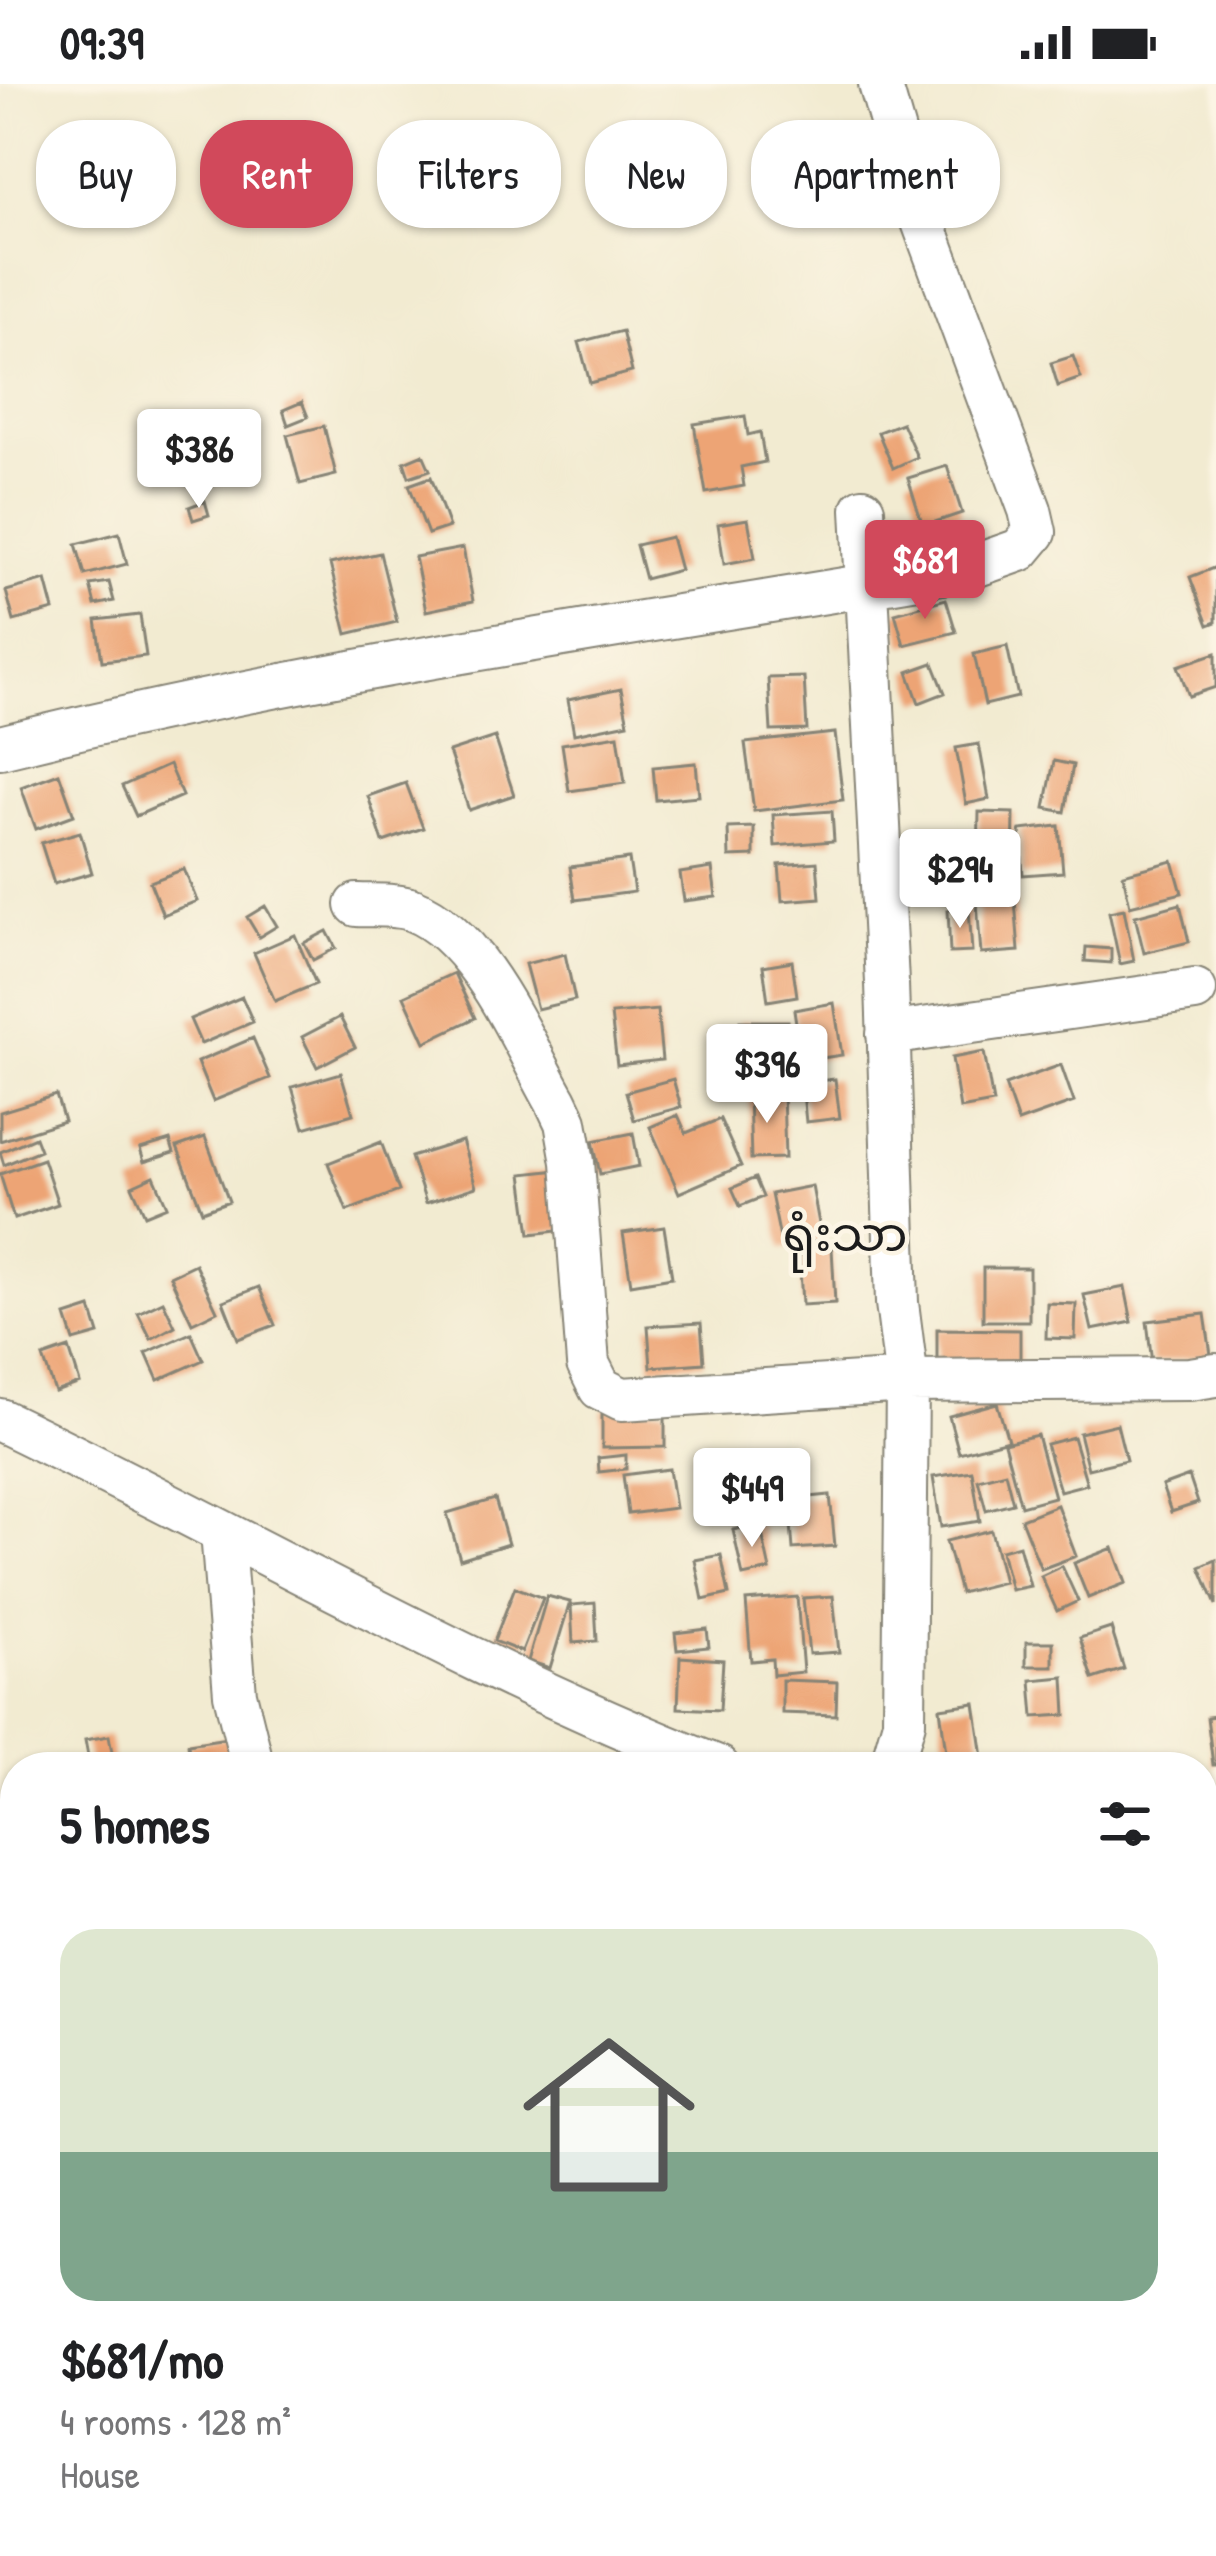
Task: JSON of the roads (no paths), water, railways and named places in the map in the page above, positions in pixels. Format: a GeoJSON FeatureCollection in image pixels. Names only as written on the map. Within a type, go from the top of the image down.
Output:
{"type":"FeatureCollection","features":[{"type":"Feature","properties":{"kind":"street"},"geometry":{"type":"LineString","coordinates":[[0,747],[344,674],[967,568],[1020,550],[1035,532],[1030,510],[909,184],[880,84]]}},
{"type":"Feature","properties":{"kind":"street"},"geometry":{"type":"LineString","coordinates":[[863,509],[897,1303],[907,1381],[904,1722],[895,1752]]}},
{"type":"Feature","properties":{"kind":"street"},"geometry":{"type":"LineString","coordinates":[[357,905],[410,908],[446,930],[476,962],[556,1101],[566,1122],[573,1162],[588,1364],[600,1388],[622,1399],[907,1381],[1216,1376]]}},
{"type":"Feature","properties":{"kind":"street"},"geometry":{"type":"LineString","coordinates":[[888,1034],[1195,990]]}},
{"type":"Feature","properties":{"kind":"street"},"geometry":{"type":"LineString","coordinates":[[0,1420],[680,1752]]}},
{"type":"Feature","properties":{"kind":"street"},"geometry":{"type":"LineString","coordinates":[[222,1532],[235,1694],[249,1752]]}},
{"type":"Feature","properties":{"kind":"district","name":"ရုံးသာ"},"geometry":{"type":"Point","coordinates":[845,1234]}}]}
